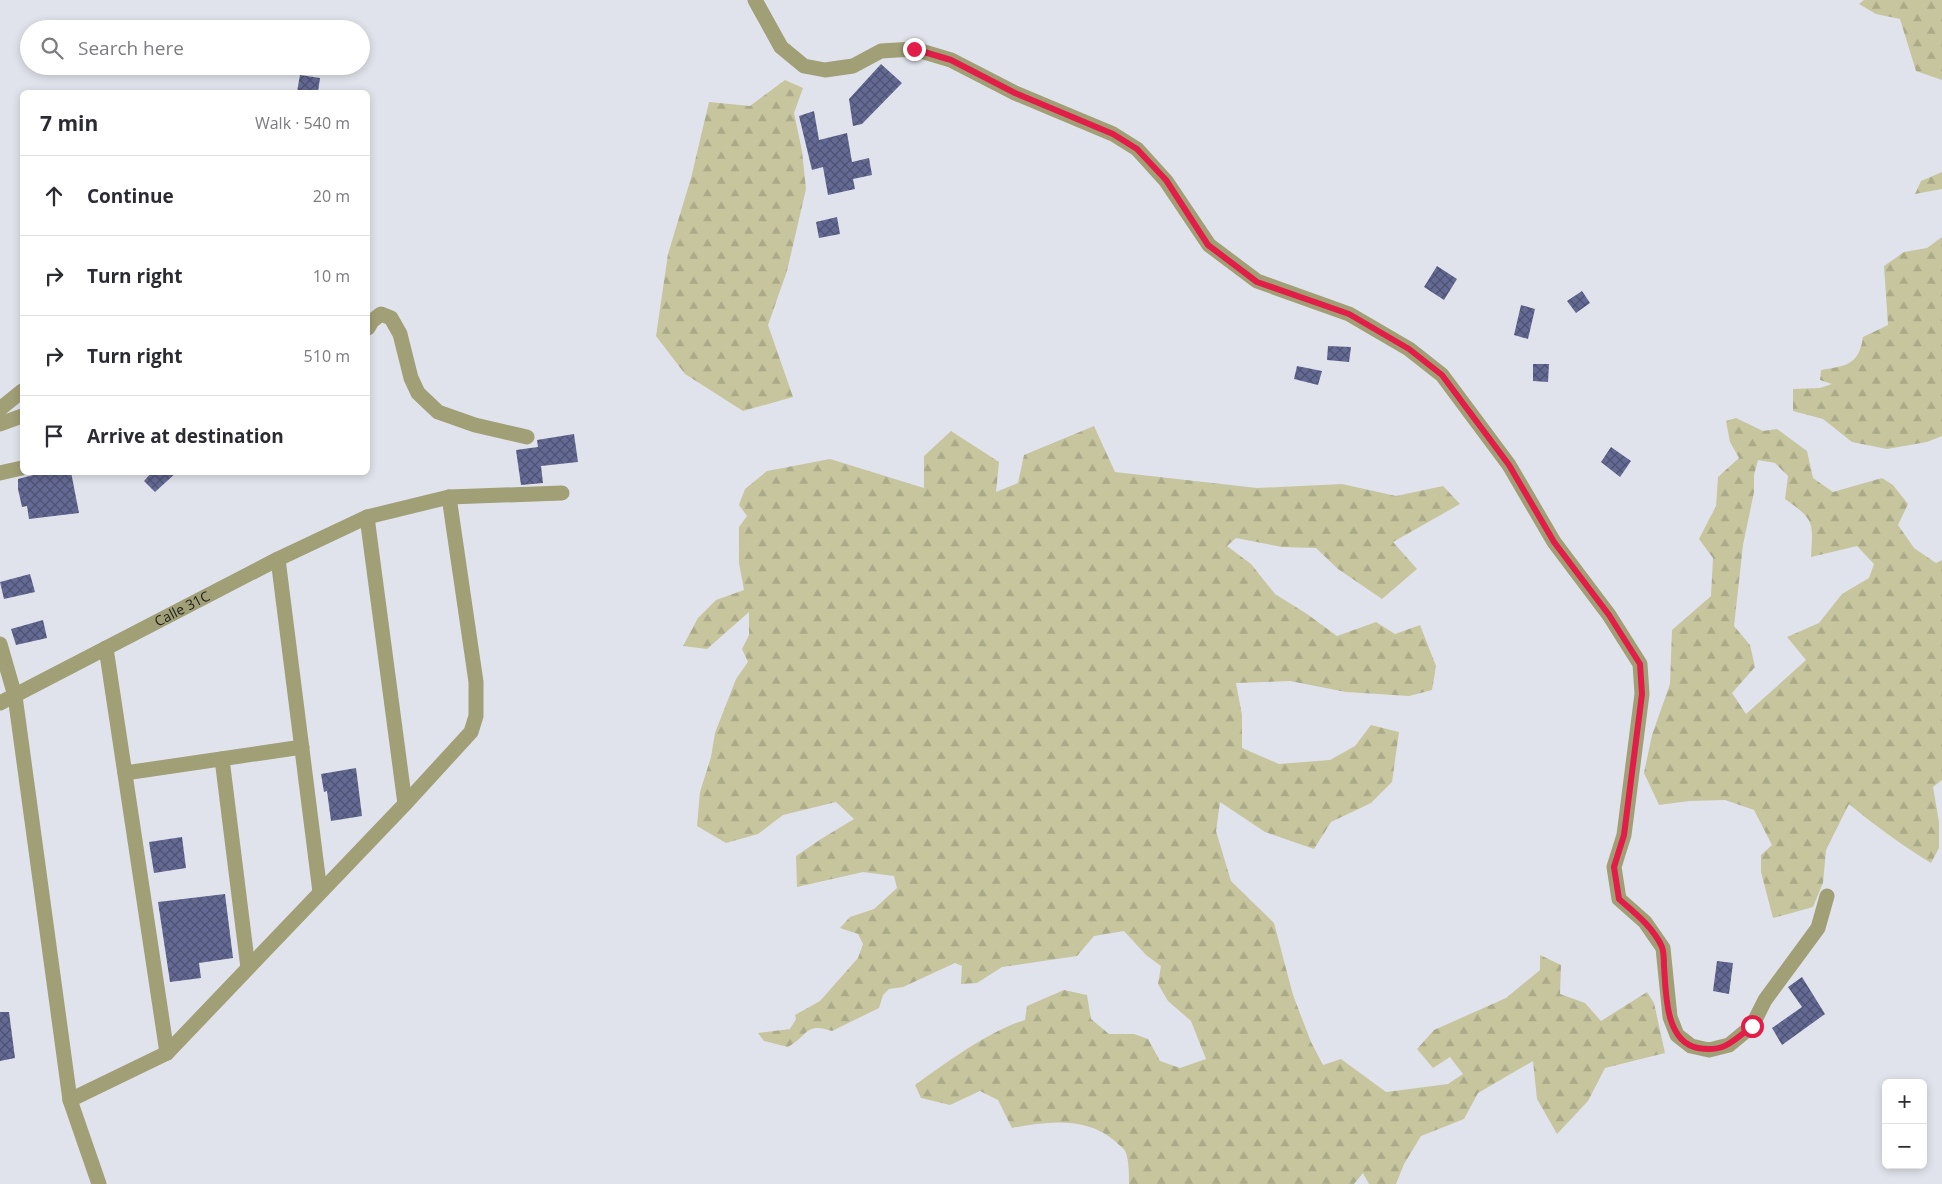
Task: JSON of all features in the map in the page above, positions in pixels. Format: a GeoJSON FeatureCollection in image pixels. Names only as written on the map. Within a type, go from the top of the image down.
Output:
{"type":"FeatureCollection","features":[{"type":"Feature","properties":{"kind":"street"},"geometry":{"type":"LineString","coordinates":[[755,0],[781,47],[804,66],[825,70],[853,66],[881,51],[914,49],[951,60],[1015,93],[1113,134],[1137,149],[1166,180],[1208,245],[1257,282],[1349,314],[1409,349],[1442,375],[1509,465],[1554,542],[1609,615],[1640,664],[1642,694],[1624,835],[1614,867],[1619,899],[1645,922],[1663,948],[1669,1008],[1677,1036],[1691,1046],[1709,1050],[1729,1045],[1752,1026],[1765,1000],[1818,928],[1827,896]]}},
{"type":"Feature","properties":{"kind":"street"},"geometry":{"type":"LineString","coordinates":[[370,324],[380,314],[391,318],[400,334],[411,378],[418,393],[438,412],[475,424],[527,437]]}},
{"type":"Feature","properties":{"kind":"street"},"geometry":{"type":"LineString","coordinates":[[0,409],[20,393]]}},
{"type":"Feature","properties":{"kind":"street"},"geometry":{"type":"LineString","coordinates":[[0,424],[20,417]]}},
{"type":"Feature","properties":{"kind":"street"},"geometry":{"type":"LineString","coordinates":[[0,473],[20,468]]}},
{"type":"Feature","properties":{"kind":"street","name":"Calle 31C"},"geometry":{"type":"LineString","coordinates":[[0,703],[278,559],[367,517],[449,497],[562,493]]}},
{"type":"Feature","properties":{"kind":"street"},"geometry":{"type":"LineString","coordinates":[[70,1100],[167,1053],[471,732],[476,716],[476,682],[449,497]]}},
{"type":"Feature","properties":{"kind":"street"},"geometry":{"type":"LineString","coordinates":[[367,517],[404,804]]}},
{"type":"Feature","properties":{"kind":"street"},"geometry":{"type":"LineString","coordinates":[[278,559],[320,892]]}},
{"type":"Feature","properties":{"kind":"street"},"geometry":{"type":"LineString","coordinates":[[0,644],[15,696],[70,1100],[99,1184]]}},
{"type":"Feature","properties":{"kind":"street"},"geometry":{"type":"LineString","coordinates":[[106,648],[167,1053]]}},
{"type":"Feature","properties":{"kind":"street"},"geometry":{"type":"LineString","coordinates":[[125,773],[302,747]]}},
{"type":"Feature","properties":{"kind":"street"},"geometry":{"type":"LineString","coordinates":[[222,759],[248,968]]}},
{"type":"Feature","properties":{"kind":"green space"},"geometry":{"type":"Polygon","coordinates":[[[1864,0],[1942,0],[1942,80],[1916,71],[1900,19],[1876,14],[1859,4],[1864,0]]]}},
{"type":"Feature","properties":{"kind":"green space"},"geometry":{"type":"Polygon","coordinates":[[[785,80],[803,88],[794,113],[802,151],[806,189],[787,271],[768,325],[793,397],[743,411],[685,374],[656,336],[668,254],[691,178],[709,102],[750,106],[785,80]]]}},
{"type":"Feature","properties":{"kind":"green space"},"geometry":{"type":"Polygon","coordinates":[[[1942,172],[1942,189],[1915,194],[1921,181],[1942,172]]]}},
{"type":"Feature","properties":{"kind":"green space"},"geometry":{"type":"Polygon","coordinates":[[[1942,237],[1942,436],[1927,442],[1887,449],[1852,442],[1823,419],[1793,411],[1793,389],[1820,388],[1832,384],[1820,380],[1821,370],[1838,367],[1855,359],[1863,337],[1888,325],[1884,266],[1904,252],[1927,248],[1942,237]]]}},
{"type":"Feature","properties":{"kind":"green space"},"geometry":{"type":"Polygon","coordinates":[[[1736,418],[1763,431],[1777,429],[1807,451],[1813,478],[1833,492],[1882,478],[1893,485],[1908,504],[1898,525],[1914,548],[1936,563],[1942,560],[1942,780],[1933,787],[1939,822],[1939,848],[1931,863],[1889,835],[1849,804],[1826,850],[1823,883],[1813,907],[1773,918],[1761,872],[1761,855],[1772,845],[1754,810],[1725,800],[1689,801],[1659,805],[1644,773],[1652,735],[1670,684],[1672,630],[1711,596],[1713,558],[1699,539],[1716,506],[1718,477],[1739,458],[1730,442],[1726,421],[1736,418]],[[1758,460],[1754,475],[1754,492],[1743,545],[1734,626],[1750,645],[1755,667],[1732,693],[1746,714],[1806,660],[1787,637],[1819,623],[1842,594],[1869,578],[1874,564],[1857,546],[1811,557],[1812,529],[1810,523],[1802,512],[1785,499],[1788,476],[1775,463],[1758,460]]]}},
{"type":"Feature","properties":{"kind":"green space"},"geometry":{"type":"Polygon","coordinates":[[[1094,426],[1115,472],[1257,488],[1342,484],[1396,496],[1443,486],[1460,504],[1393,542],[1417,569],[1382,599],[1338,569],[1316,548],[1282,547],[1236,538],[1227,546],[1251,564],[1275,594],[1337,636],[1376,622],[1395,634],[1420,625],[1436,666],[1432,690],[1409,696],[1346,692],[1290,681],[1236,683],[1242,715],[1242,748],[1279,764],[1330,760],[1355,746],[1371,725],[1399,732],[1392,782],[1371,803],[1331,822],[1314,849],[1265,832],[1220,802],[1216,831],[1231,881],[1274,923],[1293,995],[1311,1042],[1323,1065],[1341,1059],[1386,1092],[1448,1084],[1463,1074],[1450,1057],[1433,1068],[1417,1049],[1434,1030],[1506,998],[1540,970],[1540,955],[1561,965],[1560,994],[1585,1003],[1601,1021],[1647,992],[1654,1003],[1665,1053],[1605,1068],[1588,1101],[1557,1134],[1537,1099],[1533,1061],[1478,1093],[1464,1119],[1421,1136],[1404,1164],[1396,1184],[1369,1184],[1363,1173],[1354,1184],[1129,1184],[1125,1152],[1116,1142],[1093,1128],[1080,1124],[1052,1122],[1012,1128],[998,1100],[980,1091],[950,1105],[921,1098],[915,1085],[983,1040],[1011,1025],[1025,1020],[1027,1006],[1064,990],[1087,995],[1091,1019],[1109,1034],[1134,1034],[1148,1039],[1160,1061],[1180,1068],[1206,1059],[1191,1021],[1168,1001],[1158,984],[1161,966],[1146,955],[1124,931],[1094,936],[1077,956],[1002,967],[977,983],[961,984],[962,966],[955,963],[903,987],[889,989],[883,995],[879,1008],[832,1031],[812,1029],[788,1047],[764,1041],[758,1033],[790,1029],[796,1019],[795,1015],[820,1001],[858,958],[863,944],[858,934],[840,928],[850,917],[874,909],[897,888],[894,876],[863,872],[797,887],[796,856],[854,819],[836,802],[783,815],[758,834],[726,843],[697,826],[700,792],[711,757],[715,733],[736,679],[748,662],[742,649],[749,635],[749,612],[707,649],[683,646],[698,618],[716,600],[744,590],[739,563],[739,527],[747,516],[739,505],[745,489],[767,471],[830,459],[924,488],[924,456],[951,431],[999,462],[996,492],[1018,483],[1024,455],[1094,426]]]}},
{"type":"Feature","properties":{"kind":"building"},"geometry":{"type":"Polygon","coordinates":[[[881,64],[902,83],[862,124],[853,126],[849,99],[881,64]]]}},
{"type":"Feature","properties":{"kind":"building"},"geometry":{"type":"Polygon","coordinates":[[[300,75],[320,78],[318,90],[297,90],[300,75]]]}},
{"type":"Feature","properties":{"kind":"building"},"geometry":{"type":"Polygon","coordinates":[[[814,111],[819,140],[847,133],[852,162],[869,158],[872,175],[853,179],[855,189],[828,195],[823,167],[812,170],[799,116],[814,111]]]}},
{"type":"Feature","properties":{"kind":"building"},"geometry":{"type":"Polygon","coordinates":[[[837,217],[840,234],[819,238],[816,222],[837,217]]]}},
{"type":"Feature","properties":{"kind":"building"},"geometry":{"type":"Polygon","coordinates":[[[1437,266],[1457,279],[1444,300],[1424,287],[1437,266]]]}},
{"type":"Feature","properties":{"kind":"building"},"geometry":{"type":"Polygon","coordinates":[[[1582,291],[1590,303],[1576,313],[1567,301],[1582,291]]]}},
{"type":"Feature","properties":{"kind":"building"},"geometry":{"type":"Polygon","coordinates":[[[1521,305],[1535,309],[1528,339],[1514,335],[1521,305]]]}},
{"type":"Feature","properties":{"kind":"building"},"geometry":{"type":"Polygon","coordinates":[[[1328,346],[1351,347],[1349,362],[1327,360],[1328,346]]]}},
{"type":"Feature","properties":{"kind":"building"},"geometry":{"type":"Polygon","coordinates":[[[1533,364],[1549,364],[1548,382],[1533,381],[1533,364]]]}},
{"type":"Feature","properties":{"kind":"building"},"geometry":{"type":"Polygon","coordinates":[[[1297,366],[1322,371],[1318,385],[1294,379],[1297,366]]]}},
{"type":"Feature","properties":{"kind":"building"},"geometry":{"type":"Polygon","coordinates":[[[574,434],[578,462],[541,466],[543,483],[521,485],[516,450],[538,447],[537,440],[574,434]]]}},
{"type":"Feature","properties":{"kind":"building"},"geometry":{"type":"Polygon","coordinates":[[[1611,447],[1631,461],[1620,477],[1601,462],[1611,447]]]}},
{"type":"Feature","properties":{"kind":"building"},"geometry":{"type":"Polygon","coordinates":[[[33,475],[72,475],[79,513],[29,519],[27,506],[22,507],[18,479],[33,475]]]}},
{"type":"Feature","properties":{"kind":"building"},"geometry":{"type":"Polygon","coordinates":[[[149,475],[174,475],[155,492],[144,481],[149,475]]]}},
{"type":"Feature","properties":{"kind":"building"},"geometry":{"type":"Polygon","coordinates":[[[30,574],[35,592],[4,599],[0,582],[30,574]]]}},
{"type":"Feature","properties":{"kind":"building"},"geometry":{"type":"Polygon","coordinates":[[[43,620],[47,638],[16,645],[11,629],[43,620]]]}},
{"type":"Feature","properties":{"kind":"building"},"geometry":{"type":"Polygon","coordinates":[[[356,768],[362,816],[331,821],[327,791],[324,792],[321,774],[356,768]]]}},
{"type":"Feature","properties":{"kind":"building"},"geometry":{"type":"Polygon","coordinates":[[[182,837],[186,868],[154,873],[149,842],[182,837]]]}},
{"type":"Feature","properties":{"kind":"building"},"geometry":{"type":"Polygon","coordinates":[[[225,894],[233,958],[199,963],[201,978],[170,982],[158,902],[225,894]]]}},
{"type":"Feature","properties":{"kind":"building"},"geometry":{"type":"Polygon","coordinates":[[[1717,961],[1733,963],[1729,994],[1713,991],[1717,961]]]}},
{"type":"Feature","properties":{"kind":"building"},"geometry":{"type":"Polygon","coordinates":[[[1802,977],[1825,1014],[1782,1045],[1772,1028],[1802,1007],[1788,987],[1802,977]]]}},
{"type":"Feature","properties":{"kind":"building"},"geometry":{"type":"Polygon","coordinates":[[[0,1012],[9,1012],[15,1058],[0,1061],[0,1012]]]}},
{"type":"Feature","properties":{"kind":"route"},"geometry":{"type":"LineString","coordinates":[[914,49],[951,60],[1015,93],[1113,134],[1137,149],[1166,180],[1208,245],[1257,282],[1349,314],[1409,349],[1442,375],[1509,465],[1554,542],[1609,615],[1640,664],[1642,694],[1624,835],[1614,867],[1619,899],[1645,922],[1663,948],[1670,1017],[1677,1036],[1691,1046],[1709,1050],[1729,1045],[1752,1026]]}}]}
